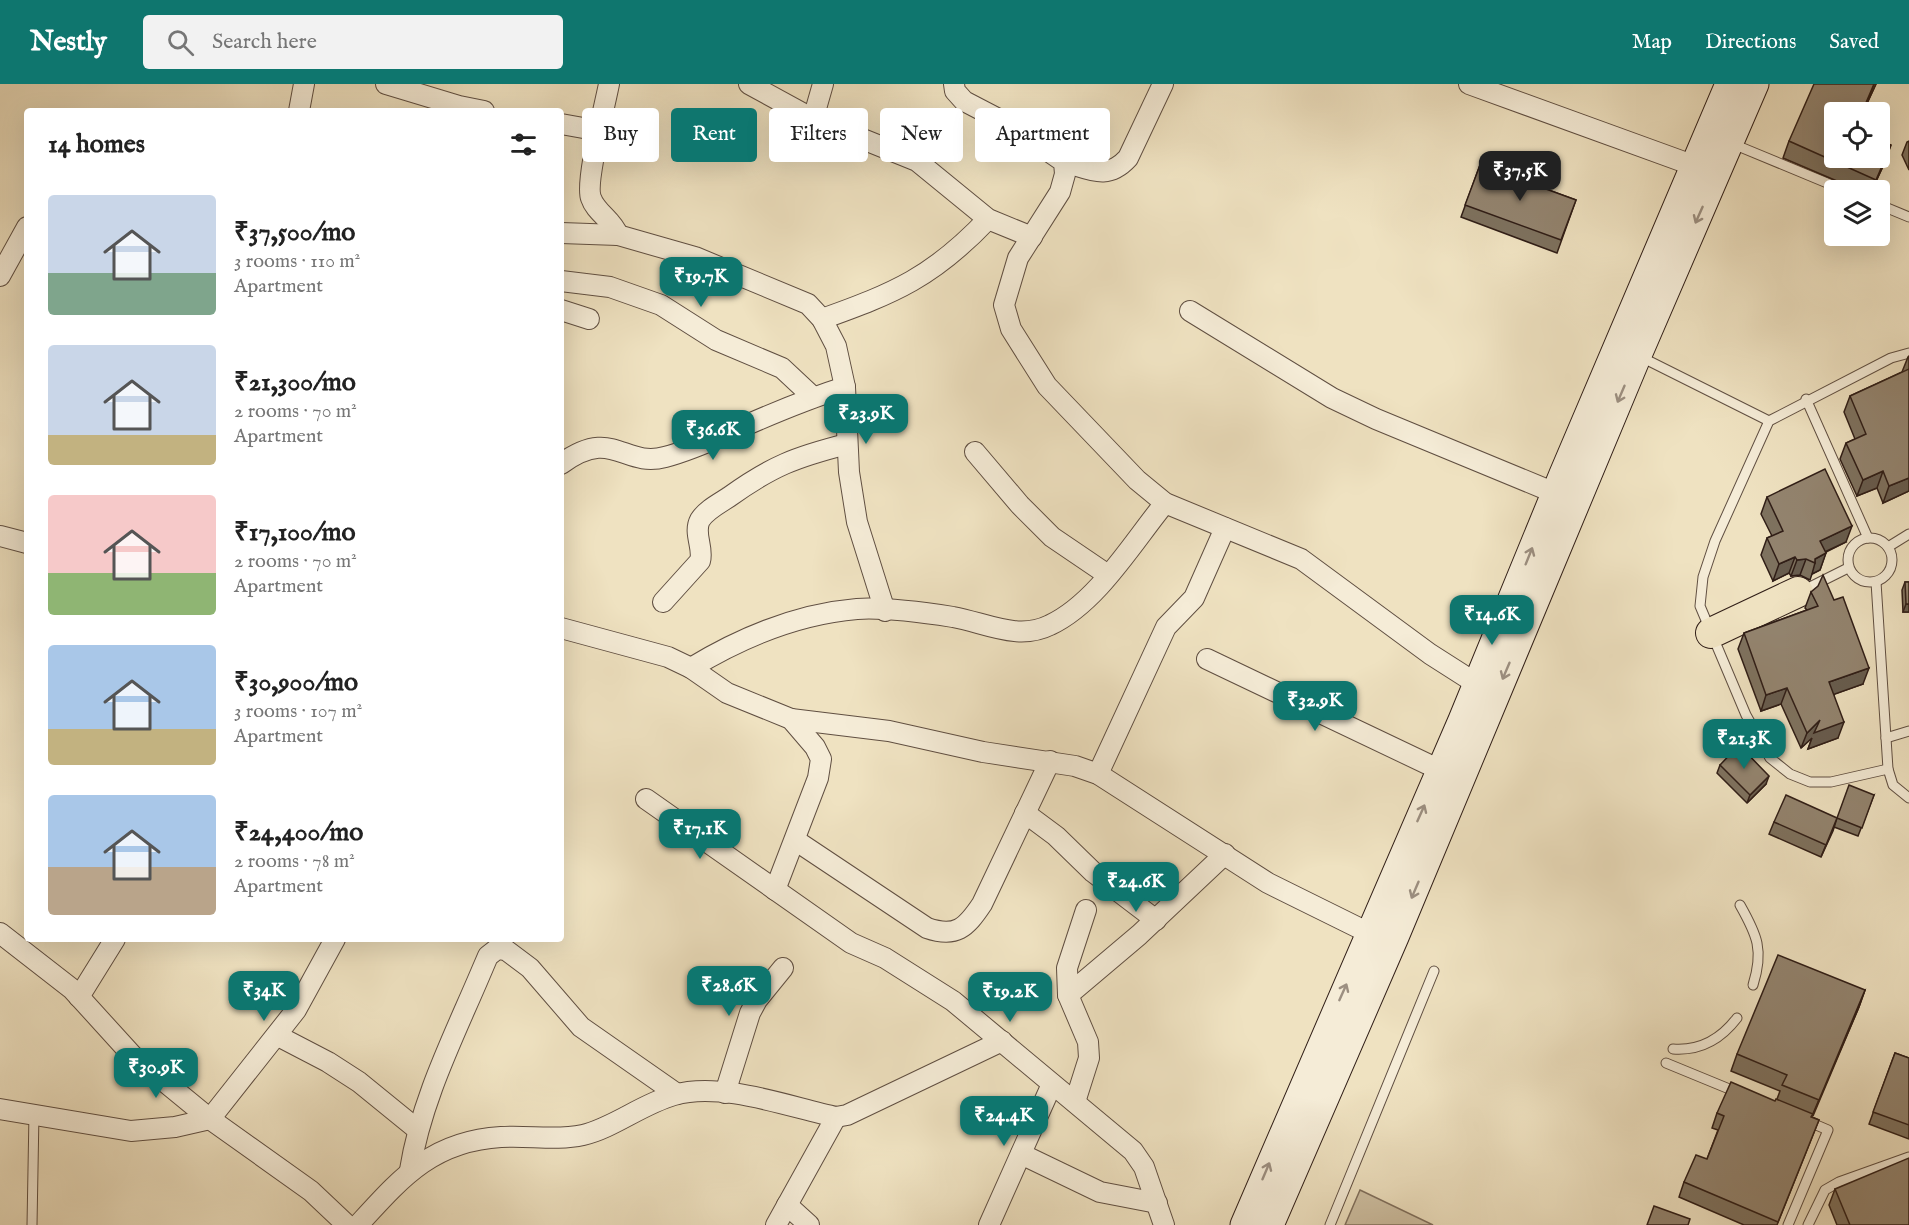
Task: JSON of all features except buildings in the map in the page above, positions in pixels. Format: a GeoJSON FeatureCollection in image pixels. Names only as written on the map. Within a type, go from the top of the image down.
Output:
{"type":"FeatureCollection","features":[{"type":"Feature","properties":{"kind":"main road"},"geometry":{"type":"LineString","coordinates":[[1711,633],[1798,592]]}},
{"type":"Feature","properties":{"kind":"street"},"geometry":{"type":"LineString","coordinates":[[299,108],[304,84]]}},
{"type":"Feature","properties":{"kind":"street"},"geometry":{"type":"LineString","coordinates":[[386,84],[469,108]]}},
{"type":"Feature","properties":{"kind":"street"},"geometry":{"type":"LineString","coordinates":[[604,108],[609,84]]}},
{"type":"Feature","properties":{"kind":"street"},"geometry":{"type":"LineString","coordinates":[[749,84],[793,108]]}},
{"type":"Feature","properties":{"kind":"street"},"geometry":{"type":"LineString","coordinates":[[816,108],[823,84]]}},
{"type":"Feature","properties":{"kind":"street"},"geometry":{"type":"LineString","coordinates":[[954,84],[955,91],[964,101],[977,108]]}},
{"type":"Feature","properties":{"kind":"street"},"geometry":{"type":"LineString","coordinates":[[1162,84],[1128,158],[1119,167],[1111,172],[1098,172],[1064,162],[1065,174],[1060,192],[1018,258],[1004,305],[1011,329],[1047,386],[1120,463],[1165,503],[1301,559],[1430,654],[1477,684]]}},
{"type":"Feature","properties":{"kind":"street"},"geometry":{"type":"LineString","coordinates":[[1469,84],[1706,170]]}},
{"type":"Feature","properties":{"kind":"street"},"geometry":{"type":"LineString","coordinates":[[1270,1225],[1395,937],[1628,351],[1706,170],[1729,84]]}},
{"type":"Feature","properties":{"kind":"street"},"geometry":{"type":"LineString","coordinates":[[1706,170],[1730,143],[1755,84]]}},
{"type":"Feature","properties":{"kind":"street"},"geometry":{"type":"LineString","coordinates":[[564,125],[582,128]]}},
{"type":"Feature","properties":{"kind":"street"},"geometry":{"type":"LineString","coordinates":[[868,141],[916,160],[988,219],[1032,237]]}},
{"type":"Feature","properties":{"kind":"street"},"geometry":{"type":"LineString","coordinates":[[594,162],[589,189],[590,197],[596,207],[614,224],[618,235]]}},
{"type":"Feature","properties":{"kind":"street"},"geometry":{"type":"LineString","coordinates":[[822,319],[880,298],[912,283],[942,264],[988,219]]}},
{"type":"Feature","properties":{"kind":"street"},"geometry":{"type":"LineString","coordinates":[[0,276],[24,232]]}},
{"type":"Feature","properties":{"kind":"street"},"geometry":{"type":"LineString","coordinates":[[564,233],[618,235],[694,257],[808,304],[822,319],[836,346],[845,387],[848,444],[857,522],[885,611]]}},
{"type":"Feature","properties":{"kind":"street"},"geometry":{"type":"LineString","coordinates":[[564,281],[610,287],[661,306],[716,340],[782,368],[813,397]]}},
{"type":"Feature","properties":{"kind":"street"},"geometry":{"type":"LineString","coordinates":[[564,311],[589,319]]}},
{"type":"Feature","properties":{"kind":"street"},"geometry":{"type":"LineString","coordinates":[[1190,311],[1332,398],[1376,419],[1555,493]]}},
{"type":"Feature","properties":{"kind":"street"},"geometry":{"type":"LineString","coordinates":[[1244,1225],[1477,684],[1555,493],[1628,351]]}},
{"type":"Feature","properties":{"kind":"street"},"geometry":{"type":"LineString","coordinates":[[564,462],[589,448],[607,447],[643,457],[663,458],[712,442],[813,397],[845,387]]}},
{"type":"Feature","properties":{"kind":"street"},"geometry":{"type":"LineString","coordinates":[[663,602],[700,561],[702,553],[698,526],[701,519],[711,510],[762,473],[798,456],[848,444]]}},
{"type":"Feature","properties":{"kind":"street"},"geometry":{"type":"LineString","coordinates":[[975,452],[1020,506],[1052,537],[1108,575]]}},
{"type":"Feature","properties":{"kind":"street"},"geometry":{"type":"LineString","coordinates":[[691,668],[732,643],[770,628],[858,609],[954,617],[1018,633],[1034,631],[1069,614],[1108,575],[1165,503]]}},
{"type":"Feature","properties":{"kind":"street"},"geometry":{"type":"LineString","coordinates":[[1098,774],[1166,627],[1194,598],[1225,528]]}},
{"type":"Feature","properties":{"kind":"street"},"geometry":{"type":"LineString","coordinates":[[0,536],[24,542]]}},
{"type":"Feature","properties":{"kind":"street"},"geometry":{"type":"LineString","coordinates":[[564,631],[668,657],[691,668],[727,693],[791,719],[889,731],[983,752],[1050,761],[1098,774],[1268,883],[1369,933]]}},
{"type":"Feature","properties":{"kind":"street"},"geometry":{"type":"LineString","coordinates":[[1207,659],[1440,770]]}},
{"type":"Feature","properties":{"kind":"street"},"geometry":{"type":"LineString","coordinates":[[775,890],[818,778],[821,759],[815,747],[791,719]]}},
{"type":"Feature","properties":{"kind":"street"},"geometry":{"type":"LineString","coordinates":[[795,840],[927,928],[941,933],[960,930],[970,922],[1050,761]]}},
{"type":"Feature","properties":{"kind":"street"},"geometry":{"type":"LineString","coordinates":[[646,799],[851,943],[916,976],[953,1001],[1002,1041],[1133,1150],[1144,1167],[1164,1225]]}},
{"type":"Feature","properties":{"kind":"street"},"geometry":{"type":"LineString","coordinates":[[1025,813],[1056,836],[1093,872],[1156,920]]}},
{"type":"Feature","properties":{"kind":"street"},"geometry":{"type":"LineString","coordinates":[[1068,995],[1156,920],[1224,854]]}},
{"type":"Feature","properties":{"kind":"street"},"geometry":{"type":"LineString","coordinates":[[1075,1102],[1089,1058],[1088,1042],[1068,995],[1067,968],[1086,910]]}},
{"type":"Feature","properties":{"kind":"street"},"geometry":{"type":"LineString","coordinates":[[0,933],[79,997],[132,1055],[210,1119],[310,1191],[348,1225]]}},
{"type":"Feature","properties":{"kind":"street"},"geometry":{"type":"LineString","coordinates":[[79,997],[113,942]]}},
{"type":"Feature","properties":{"kind":"street"},"geometry":{"type":"LineString","coordinates":[[0,1109],[130,1131],[175,1128],[210,1119],[278,1036],[296,1010],[333,942]]}},
{"type":"Feature","properties":{"kind":"street"},"geometry":{"type":"LineString","coordinates":[[410,1170],[418,1130],[488,956],[497,949],[506,950],[530,968],[580,1027],[676,1094]]}},
{"type":"Feature","properties":{"kind":"street"},"geometry":{"type":"LineString","coordinates":[[726,1093],[750,1013],[757,1000],[783,968]]}},
{"type":"Feature","properties":{"kind":"street"},"geometry":{"type":"LineString","coordinates":[[278,1036],[328,1062],[359,1082],[418,1130]]}},
{"type":"Feature","properties":{"kind":"street"},"geometry":{"type":"LineString","coordinates":[[358,1225],[410,1170],[447,1149],[471,1140],[583,1135],[641,1107],[676,1094],[706,1090],[836,1117],[847,1115],[1002,1041]]}},
{"type":"Feature","properties":{"kind":"street"},"geometry":{"type":"LineString","coordinates":[[989,1225],[1052,1084]]}},
{"type":"Feature","properties":{"kind":"street"},"geometry":{"type":"LineString","coordinates":[[776,1225],[836,1117]]}},
{"type":"Feature","properties":{"kind":"street"},"geometry":{"type":"LineString","coordinates":[[1021,1154],[1100,1192],[1156,1203]]}},
{"type":"Feature","properties":{"kind":"street"},"geometry":{"type":"LineString","coordinates":[[787,1205],[809,1225]]}},
{"type":"Feature","properties":{"kind":"lane"},"geometry":{"type":"LineString","coordinates":[[1730,143],[1824,182]]}},
{"type":"Feature","properties":{"kind":"lane"},"geometry":{"type":"LineString","coordinates":[[1890,209],[1909,217]]}},
{"type":"Feature","properties":{"kind":"lane"},"geometry":{"type":"LineString","coordinates":[[1628,351],[1769,421]]}},
{"type":"Feature","properties":{"kind":"lane"},"geometry":{"type":"LineString","coordinates":[[1888,769],[1831,782],[1810,782],[1790,774],[1770,758],[1746,715],[1700,606],[1702,577],[1715,541],[1769,421],[1806,399],[1890,358],[1909,352]]}},
{"type":"Feature","properties":{"kind":"lane"},"geometry":{"type":"LineString","coordinates":[[1806,399],[1868,538]]}},
{"type":"Feature","properties":{"kind":"lane"},"geometry":{"type":"LineString","coordinates":[[1888,547],[1909,534]]}},
{"type":"Feature","properties":{"kind":"lane"},"geometry":{"type":"LineString","coordinates":[[1868,538],[1875,539],[1888,547],[1891,554],[1891,568],[1882,579],[1876,582],[1862,581],[1848,568],[1850,551],[1854,545],[1868,538]]}},
{"type":"Feature","properties":{"kind":"lane"},"geometry":{"type":"LineString","coordinates":[[1798,592],[1848,568]]}},
{"type":"Feature","properties":{"kind":"lane"},"geometry":{"type":"LineString","coordinates":[[1876,582],[1888,769],[1893,785],[1909,798]]}},
{"type":"Feature","properties":{"kind":"lane"},"geometry":{"type":"LineString","coordinates":[[1886,738],[1909,731]]}},
{"type":"Feature","properties":{"kind":"lane"},"geometry":{"type":"LineString","coordinates":[[1740,905],[1757,936],[1759,955],[1753,985]]}},
{"type":"Feature","properties":{"kind":"lane"},"geometry":{"type":"LineString","coordinates":[[1330,1225],[1434,971]]}},
{"type":"Feature","properties":{"kind":"lane"},"geometry":{"type":"LineString","coordinates":[[1673,1049],[1688,1050],[1706,1044],[1726,1032],[1737,1018]]}},
{"type":"Feature","properties":{"kind":"lane"},"geometry":{"type":"LineString","coordinates":[[1666,1063],[1752,1099]]}},
{"type":"Feature","properties":{"kind":"lane"},"geometry":{"type":"LineString","coordinates":[[32,1225],[34,1113]]}},
{"type":"Feature","properties":{"kind":"lane"},"geometry":{"type":"LineString","coordinates":[[1788,1225],[1828,1130],[1796,1116]]}},
{"type":"Feature","properties":{"kind":"lane"},"geometry":{"type":"LineString","coordinates":[[1808,1225],[1825,1190],[1839,1182],[1909,1157]]}},
{"type":"Feature","properties":{"kind":"shaded area"},"geometry":{"type":"Polygon","coordinates":[[[1360,1190],[1433,1225],[1345,1225],[1360,1190]]]}}]}
